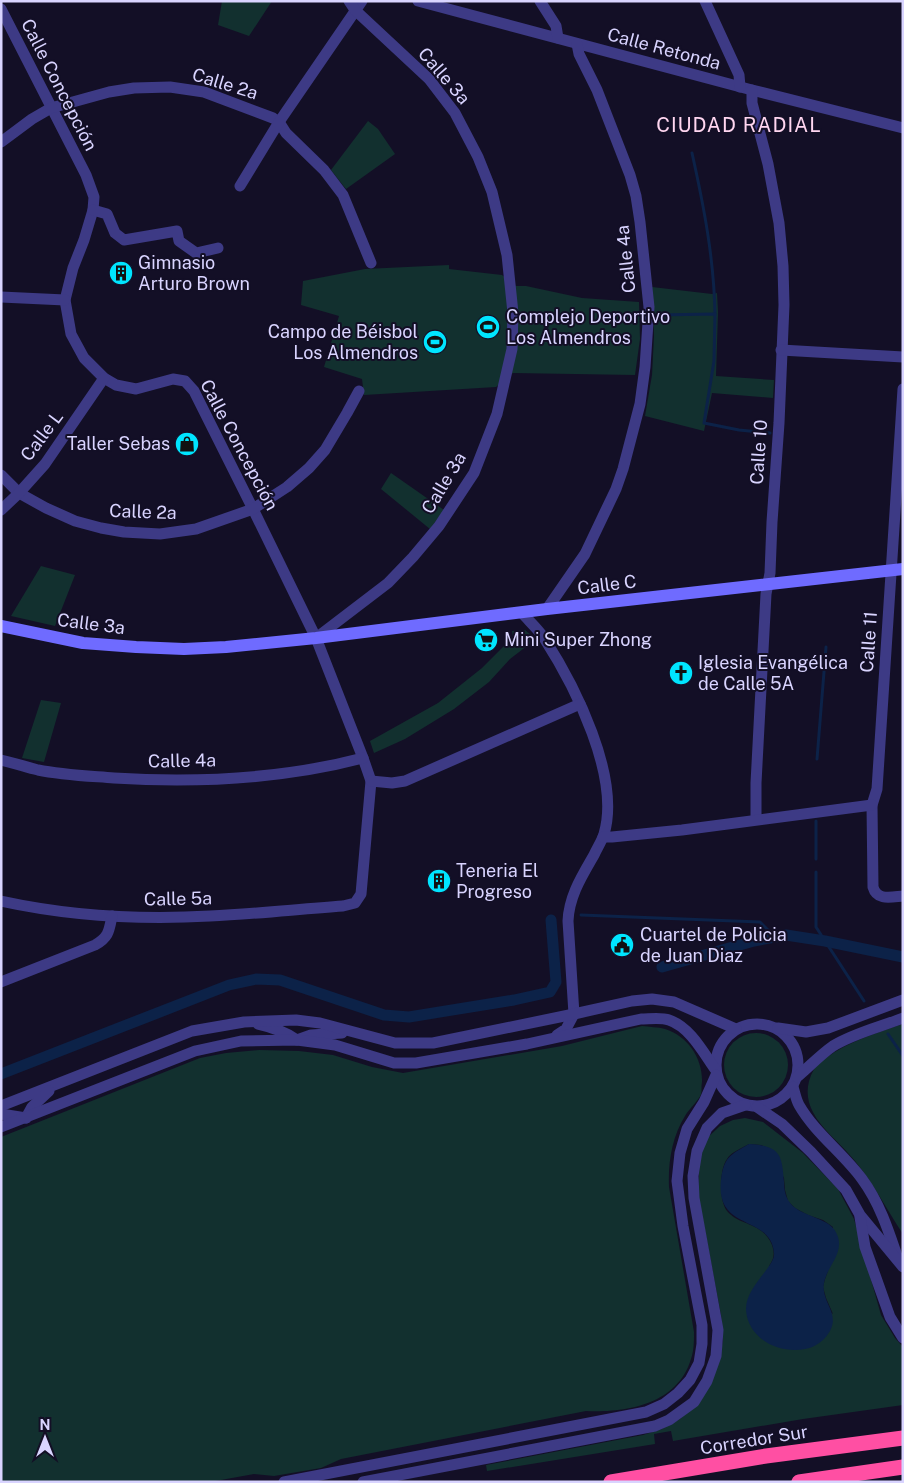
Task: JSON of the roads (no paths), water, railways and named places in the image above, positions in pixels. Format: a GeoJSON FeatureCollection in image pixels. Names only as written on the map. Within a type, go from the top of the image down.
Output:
{"type":"FeatureCollection","features":[{"type":"Feature","properties":{"kind":"highway","name":"Corredor Sur"},"geometry":{"type":"LineString","coordinates":[[611,1482],[766,1456],[903,1438]]}},
{"type":"Feature","properties":{"kind":"highway"},"geometry":{"type":"LineString","coordinates":[[799,1482],[903,1467]]}},
{"type":"Feature","properties":{"kind":"street","name":"Calle Retonda"},"geometry":{"type":"LineString","coordinates":[[418,1],[903,128]]}},
{"type":"Feature","properties":{"kind":"street"},"geometry":{"type":"LineString","coordinates":[[540,1],[556,26],[558,38]]}},
{"type":"Feature","properties":{"kind":"street"},"geometry":{"type":"LineString","coordinates":[[705,1],[746,88]]}},
{"type":"Feature","properties":{"kind":"street"},"geometry":{"type":"LineString","coordinates":[[240,186],[355,4]]}},
{"type":"Feature","properties":{"kind":"street","name":"Calle 3a"},"geometry":{"type":"LineString","coordinates":[[1,626],[83,643],[184,649],[316,638],[388,583],[413,557],[439,526],[474,473],[496,414],[512,349],[514,313],[507,255],[492,192],[478,157],[455,113],[429,79],[355,4]]}},
{"type":"Feature","properties":{"kind":"street","name":"Calle Concepción"},"geometry":{"type":"LineString","coordinates":[[1,9],[86,175],[94,197],[93,210],[65,300],[71,334],[84,358],[104,378],[116,385],[136,389],[174,379],[185,381],[194,391],[316,638],[371,781],[361,894],[355,903]]}},
{"type":"Feature","properties":{"kind":"street","name":"Calle 4a"},"geometry":{"type":"LineString","coordinates":[[547,610],[585,554],[618,482],[640,404],[648,326],[649,307],[645,259],[634,189],[618,141],[597,90],[579,54],[577,44]]}},
{"type":"Feature","properties":{"kind":"street","name":"Calle 2a"},"geometry":{"type":"LineString","coordinates":[[1,142],[32,119],[51,108],[108,92],[134,88],[170,87],[204,92],[279,122],[286,133],[324,170],[342,195],[371,263]]}},
{"type":"Feature","properties":{"kind":"street","name":"Calle 10"},"geometry":{"type":"LineString","coordinates":[[746,88],[752,102],[768,164],[779,222],[784,304],[779,423],[766,594],[756,783],[756,819]]}},
{"type":"Feature","properties":{"kind":"street"},"geometry":{"type":"LineString","coordinates":[[93,210],[107,214],[115,233],[124,240],[177,231],[179,241],[196,253],[218,248]]}},
{"type":"Feature","properties":{"kind":"street"},"geometry":{"type":"LineString","coordinates":[[1,297],[65,300]]}},
{"type":"Feature","properties":{"kind":"street"},"geometry":{"type":"LineString","coordinates":[[781,350],[903,357]]}},
{"type":"Feature","properties":{"kind":"street","name":"Calle L"},"geometry":{"type":"LineString","coordinates":[[1,510],[45,464],[104,378]]}},
{"type":"Feature","properties":{"kind":"street","name":"Calle 11"},"geometry":{"type":"LineString","coordinates":[[903,389],[897,570],[877,789],[872,805],[873,887],[877,895],[887,897],[903,896]]}},
{"type":"Feature","properties":{"kind":"street","name":"Calle 2a"},"geometry":{"type":"LineString","coordinates":[[1,475],[19,493],[75,521],[124,532],[160,534],[196,529],[253,509],[287,487],[318,460],[359,391]]}},
{"type":"Feature","properties":{"kind":"street","name":"Calle C"},"geometry":{"type":"LineString","coordinates":[[316,638],[897,570]]}},
{"type":"Feature","properties":{"kind":"street"},"geometry":{"type":"LineString","coordinates":[[522,613],[543,636],[580,704],[595,741],[603,770],[608,810],[603,837],[572,896],[568,909],[574,1014],[566,1029],[552,1038]]}},
{"type":"Feature","properties":{"kind":"street"},"geometry":{"type":"LineString","coordinates":[[371,781],[392,783],[405,781],[580,704]]}},
{"type":"Feature","properties":{"kind":"street","name":"Calle 4a"},"geometry":{"type":"LineString","coordinates":[[1,760],[40,770],[160,781],[249,777],[363,758]]}},
{"type":"Feature","properties":{"kind":"street"},"geometry":{"type":"LineString","coordinates":[[603,837],[612,838],[682,830],[872,805]]}},
{"type":"Feature","properties":{"kind":"street","name":"Calle 5a"},"geometry":{"type":"LineString","coordinates":[[1,901],[32,908],[112,916],[172,918],[343,906],[355,903]]}},
{"type":"Feature","properties":{"kind":"street"},"geometry":{"type":"LineString","coordinates":[[1,982],[100,942],[108,933],[112,916]]}},
{"type":"Feature","properties":{"kind":"street"},"geometry":{"type":"LineString","coordinates":[[1,1106],[192,1030],[244,1022],[296,1020],[320,1023],[395,1043],[433,1043],[632,1000],[652,999],[674,1002],[736,1029]]}},
{"type":"Feature","properties":{"kind":"street"},"geometry":{"type":"LineString","coordinates":[[898,1002],[828,1028],[806,1032],[776,1028],[763,1024],[749,1024],[736,1029],[727,1036],[720,1046],[716,1057],[716,1072],[720,1085],[726,1094],[735,1101],[745,1105],[757,1107],[771,1104],[783,1098],[795,1082],[818,1058],[834,1046],[902,1018]]}},
{"type":"Feature","properties":{"kind":"street"},"geometry":{"type":"LineString","coordinates":[[574,1014],[586,1024],[602,1028]]}},
{"type":"Feature","properties":{"kind":"street"},"geometry":{"type":"LineString","coordinates":[[1,1127],[195,1051],[241,1041],[297,1040],[336,1045],[394,1063],[416,1064],[641,1019],[668,1020],[687,1031],[716,1072]]}},
{"type":"Feature","properties":{"kind":"street"},"geometry":{"type":"LineString","coordinates":[[244,1022],[277,1029],[297,1040],[327,1033],[358,1033]]}},
{"type":"Feature","properties":{"kind":"street"},"geometry":{"type":"LineString","coordinates":[[776,1028],[788,1037],[796,1049],[799,1063],[795,1082],[799,1104],[813,1125],[863,1180],[903,1246]]}},
{"type":"Feature","properties":{"kind":"street"},"geometry":{"type":"LineString","coordinates":[[284,1482],[646,1412],[664,1404],[678,1392],[690,1380],[698,1363],[702,1344],[702,1325],[676,1181],[680,1153],[687,1130],[704,1102],[716,1072]]}},
{"type":"Feature","properties":{"kind":"street"},"geometry":{"type":"LineString","coordinates":[[26,1118],[40,1098],[61,1082]]}},
{"type":"Feature","properties":{"kind":"street"},"geometry":{"type":"LineString","coordinates":[[363,1482],[655,1426],[669,1420],[694,1402],[707,1381],[716,1356],[718,1330],[694,1198],[693,1176],[697,1150],[707,1128],[722,1113],[745,1105]]}},
{"type":"Feature","properties":{"kind":"street"},"geometry":{"type":"LineString","coordinates":[[757,1107],[782,1124],[846,1190],[860,1215],[901,1265]]}},
{"type":"Feature","properties":{"kind":"street"},"geometry":{"type":"LineString","coordinates":[[1,1114],[26,1118]]}},
{"type":"Feature","properties":{"kind":"street"},"geometry":{"type":"LineString","coordinates":[[860,1215],[866,1247],[890,1317],[903,1338]]}},
{"type":"Feature","properties":{"kind":"street"},"geometry":{"type":"LineString","coordinates":[[884,1217],[901,1265]]}},
{"type":"Feature","properties":{"kind":"water"},"geometry":{"type":"Polygon","coordinates":[[[749,1144],[767,1147],[777,1153],[782,1165],[784,1189],[788,1200],[800,1211],[829,1225],[835,1230],[838,1237],[839,1248],[825,1279],[824,1287],[833,1322],[824,1339],[815,1346],[795,1350],[775,1347],[766,1342],[752,1329],[748,1320],[746,1310],[750,1293],[770,1264],[774,1253],[771,1241],[764,1232],[734,1216],[726,1208],[721,1196],[721,1180],[726,1161],[737,1151],[749,1144]]]}},
{"type":"Feature","properties":{"kind":"waterway"},"geometry":{"type":"LineString","coordinates":[[692,153],[708,233],[713,273],[715,314]]}},
{"type":"Feature","properties":{"kind":"waterway"},"geometry":{"type":"LineString","coordinates":[[656,315],[715,314],[714,361],[704,423],[739,430],[770,433]]}},
{"type":"Feature","properties":{"kind":"waterway"},"geometry":{"type":"LineString","coordinates":[[817,759],[826,647]]}},
{"type":"Feature","properties":{"kind":"waterway"},"geometry":{"type":"LineString","coordinates":[[816,821],[816,859]]}},
{"type":"Feature","properties":{"kind":"waterway"},"geometry":{"type":"LineString","coordinates":[[816,872],[816,927],[864,1001]]}},
{"type":"Feature","properties":{"kind":"waterway"},"geometry":{"type":"LineString","coordinates":[[581,915],[760,922],[775,937]]}},
{"type":"Feature","properties":{"kind":"waterway"},"geometry":{"type":"LineString","coordinates":[[1,1074],[229,985],[256,979],[280,980],[384,1015],[409,1017],[514,1000],[550,992],[556,982],[551,920]]}},
{"type":"Feature","properties":{"kind":"waterway"},"geometry":{"type":"LineString","coordinates":[[662,967],[754,941],[786,935],[903,957]]}},
{"type":"Feature","properties":{"kind":"waterway"},"geometry":{"type":"LineString","coordinates":[[888,1034],[903,1056]]}},
{"type":"Feature","properties":{"kind":"place","name":"Gimnasio Arturo Brown"},"geometry":{"type":"Point","coordinates":[121,273]}},
{"type":"Feature","properties":{"kind":"place","name":"Complejo Deportivo Los Almendros"},"geometry":{"type":"Point","coordinates":[488,327]}},
{"type":"Feature","properties":{"kind":"place","name":"Campo de Béisbol Los Almendros"},"geometry":{"type":"Point","coordinates":[435,342]}},
{"type":"Feature","properties":{"kind":"place","name":"Taller Sebas"},"geometry":{"type":"Point","coordinates":[187,444]}},
{"type":"Feature","properties":{"kind":"place","name":"Mini Super Zhong"},"geometry":{"type":"Point","coordinates":[486,640]}},
{"type":"Feature","properties":{"kind":"place","name":"Iglesia Evangélica de Calle 5A"},"geometry":{"type":"Point","coordinates":[681,673]}},
{"type":"Feature","properties":{"kind":"place","name":"Teneria El Progreso"},"geometry":{"type":"Point","coordinates":[439,881]}},
{"type":"Feature","properties":{"kind":"place","name":"Cuartel de Policia de Juan Diaz"},"geometry":{"type":"Point","coordinates":[622,945]}},
{"type":"Feature","properties":{"kind":"district","name":"CIUDAD RADIAL"},"geometry":{"type":"Point","coordinates":[739,125]}}]}
